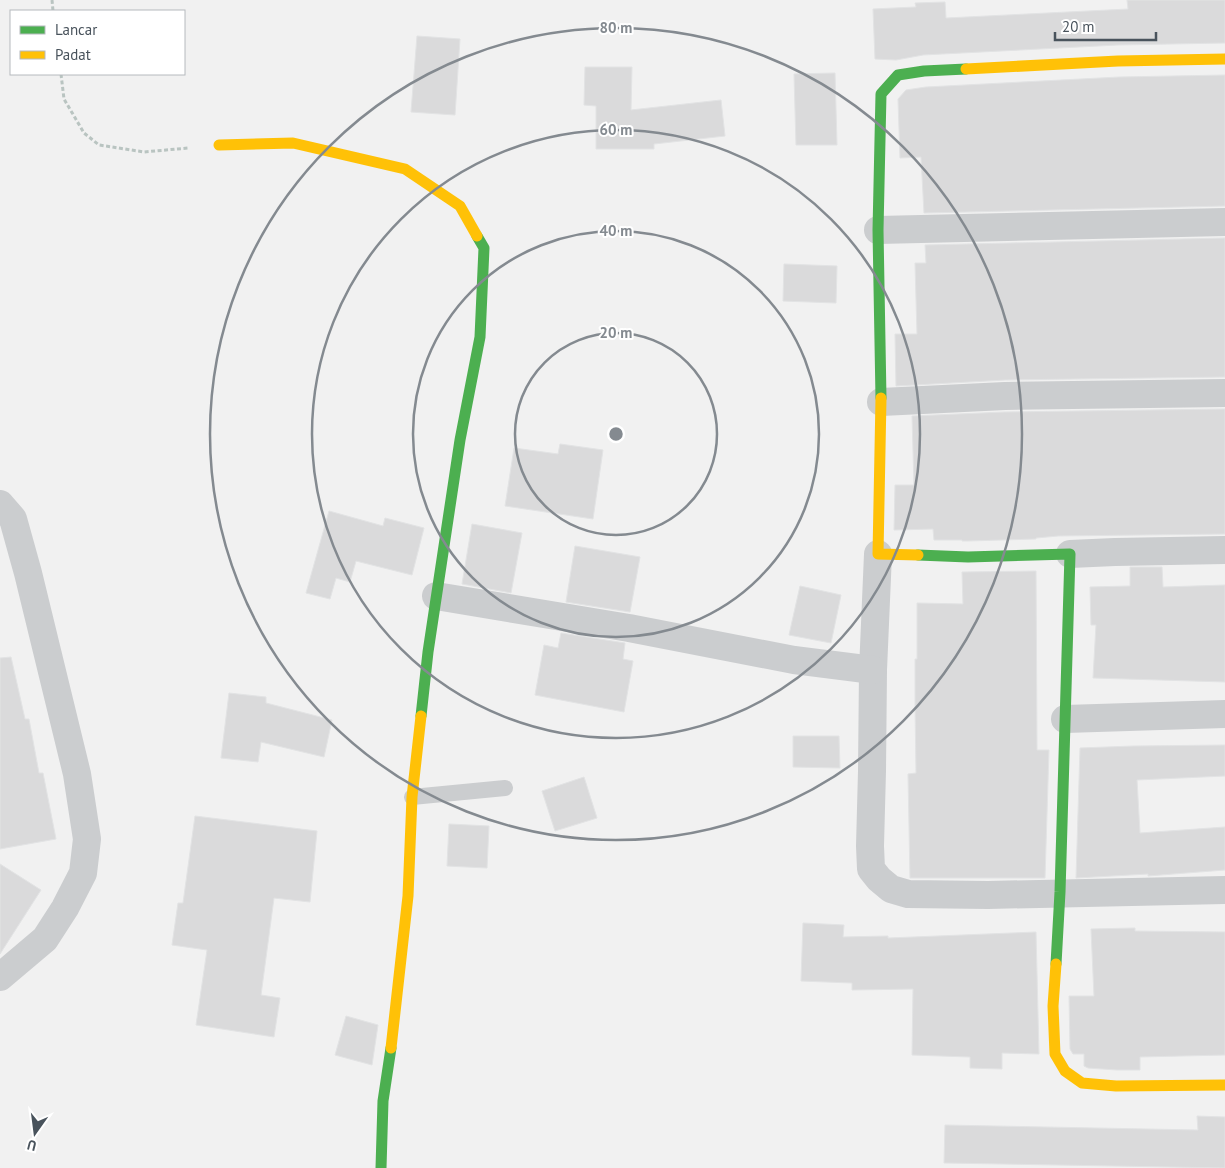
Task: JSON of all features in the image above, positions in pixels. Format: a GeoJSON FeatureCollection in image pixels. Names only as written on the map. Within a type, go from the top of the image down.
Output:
{"type":"FeatureCollection","features":[{"type":"Feature","properties":{"kind":"street"},"geometry":{"type":"LineString","coordinates":[[1225,59],[924,71],[898,75],[881,94],[878,230],[881,402],[878,554],[872,670],[870,846],[871,869],[891,889],[908,894],[988,895],[1225,890]]}},
{"type":"Feature","properties":{"kind":"street"},"geometry":{"type":"LineString","coordinates":[[219,146],[293,143],[405,170],[460,206],[484,248],[480,337],[460,440],[428,652],[412,797],[408,896],[394,1024],[383,1101],[381,1168]]}},
{"type":"Feature","properties":{"kind":"street"},"geometry":{"type":"LineString","coordinates":[[878,230],[1225,222]]}},
{"type":"Feature","properties":{"kind":"street"},"geometry":{"type":"LineString","coordinates":[[881,402],[1005,396],[1225,393]]}},
{"type":"Feature","properties":{"kind":"street"},"geometry":{"type":"LineString","coordinates":[[0,504],[13,519],[28,573],[77,774],[87,839],[83,873],[65,908],[45,939],[0,977]]}},
{"type":"Feature","properties":{"kind":"street"},"geometry":{"type":"LineString","coordinates":[[878,554],[968,557],[1225,550]]}},
{"type":"Feature","properties":{"kind":"street"},"geometry":{"type":"LineString","coordinates":[[1070,554],[1060,892],[1053,1006],[1055,1054],[1065,1071],[1082,1084],[1116,1086],[1225,1085]]}},
{"type":"Feature","properties":{"kind":"street"},"geometry":{"type":"LineString","coordinates":[[436,596],[629,628],[794,660],[872,670]]}},
{"type":"Feature","properties":{"kind":"street"},"geometry":{"type":"LineString","coordinates":[[1065,719],[1225,714]]}},
{"type":"Feature","properties":{"kind":"lane"},"geometry":{"type":"LineString","coordinates":[[412,797],[505,788]]}},
{"type":"Feature","properties":{"kind":"path"},"geometry":{"type":"LineString","coordinates":[[61,75],[64,99],[84,133],[99,145],[144,152],[219,146]]}},
{"type":"Feature","properties":{"kind":"building"},"geometry":{"type":"Polygon","coordinates":[[[1127,0],[1225,0],[1225,43],[1118,45],[923,55],[896,60],[875,59],[873,9],[916,7],[915,3],[945,2],[946,18],[1128,9],[1127,0]]]}},
{"type":"Feature","properties":{"kind":"building"},"geometry":{"type":"Polygon","coordinates":[[[417,36],[460,39],[455,115],[411,112],[417,36]]]}},
{"type":"Feature","properties":{"kind":"building"},"geometry":{"type":"Polygon","coordinates":[[[585,67],[632,67],[631,110],[721,100],[725,136],[654,144],[654,149],[596,149],[596,106],[584,105],[585,67]]]}},
{"type":"Feature","properties":{"kind":"building"},"geometry":{"type":"Polygon","coordinates":[[[835,73],[837,145],[796,145],[794,74],[835,73]]]}},
{"type":"Feature","properties":{"kind":"building"},"geometry":{"type":"Polygon","coordinates":[[[1225,75],[1225,206],[924,213],[921,157],[900,158],[898,99],[906,90],[926,87],[1119,77],[1225,75]]]}},
{"type":"Feature","properties":{"kind":"building"},"geometry":{"type":"Polygon","coordinates":[[[1225,238],[1225,377],[1005,380],[896,386],[895,334],[917,334],[915,263],[926,263],[925,245],[1225,238]]]}},
{"type":"Feature","properties":{"kind":"building"},"geometry":{"type":"Polygon","coordinates":[[[784,264],[837,266],[836,303],[783,301],[784,264]]]}},
{"type":"Feature","properties":{"kind":"building"},"geometry":{"type":"Polygon","coordinates":[[[1225,409],[1225,534],[1058,536],[1036,539],[962,541],[934,540],[933,529],[894,530],[895,485],[914,485],[912,416],[1005,412],[1225,409]]]}},
{"type":"Feature","properties":{"kind":"building"},"geometry":{"type":"Polygon","coordinates":[[[560,444],[603,450],[593,519],[505,506],[514,448],[558,454],[560,444]]]}},
{"type":"Feature","properties":{"kind":"building"},"geometry":{"type":"Polygon","coordinates":[[[329,511],[383,526],[385,518],[424,528],[412,575],[356,561],[350,582],[336,578],[330,599],[306,593],[329,511]]]}},
{"type":"Feature","properties":{"kind":"building"},"geometry":{"type":"Polygon","coordinates":[[[472,524],[522,533],[511,593],[462,584],[472,524]]]}},
{"type":"Feature","properties":{"kind":"building"},"geometry":{"type":"Polygon","coordinates":[[[575,546],[640,557],[630,612],[566,602],[575,546]]]}},
{"type":"Feature","properties":{"kind":"building"},"geometry":{"type":"Polygon","coordinates":[[[1130,567],[1162,567],[1163,587],[1225,585],[1225,682],[1093,678],[1096,625],[1091,625],[1090,587],[1130,586],[1130,567]]]}},
{"type":"Feature","properties":{"kind":"building"},"geometry":{"type":"Polygon","coordinates":[[[1036,571],[1037,750],[1049,750],[1045,878],[910,878],[908,774],[916,773],[915,659],[917,659],[917,603],[963,604],[962,572],[1036,571]]]}},
{"type":"Feature","properties":{"kind":"building"},"geometry":{"type":"Polygon","coordinates":[[[800,586],[841,595],[831,643],[789,635],[800,586]]]}},
{"type":"Feature","properties":{"kind":"building"},"geometry":{"type":"Polygon","coordinates":[[[561,633],[625,643],[623,659],[633,661],[624,712],[535,695],[544,645],[558,648],[561,633]]]}},
{"type":"Feature","properties":{"kind":"building"},"geometry":{"type":"Polygon","coordinates":[[[11,657],[25,719],[29,719],[39,773],[43,773],[56,839],[0,849],[0,658],[11,657]]]}},
{"type":"Feature","properties":{"kind":"building"},"geometry":{"type":"Polygon","coordinates":[[[229,693],[266,697],[266,703],[332,720],[324,757],[261,742],[258,762],[221,758],[229,693]]]}},
{"type":"Feature","properties":{"kind":"building"},"geometry":{"type":"Polygon","coordinates":[[[793,736],[839,736],[840,768],[793,767],[793,736]]]}},
{"type":"Feature","properties":{"kind":"building"},"geometry":{"type":"Polygon","coordinates":[[[1225,745],[1225,776],[1137,780],[1140,833],[1225,827],[1225,870],[1148,876],[1148,874],[1076,878],[1080,748],[1225,745]]]}},
{"type":"Feature","properties":{"kind":"building"},"geometry":{"type":"Polygon","coordinates":[[[584,777],[597,818],[555,831],[542,791],[584,777]]]}},
{"type":"Feature","properties":{"kind":"building"},"geometry":{"type":"Polygon","coordinates":[[[195,816],[317,831],[310,902],[274,898],[261,995],[280,998],[274,1037],[196,1025],[207,950],[172,945],[178,903],[183,903],[195,816]]]}},
{"type":"Feature","properties":{"kind":"building"},"geometry":{"type":"Polygon","coordinates":[[[449,824],[489,826],[487,868],[447,866],[449,824]]]}},
{"type":"Feature","properties":{"kind":"building"},"geometry":{"type":"Polygon","coordinates":[[[0,864],[41,890],[0,954],[0,864]]]}},
{"type":"Feature","properties":{"kind":"building"},"geometry":{"type":"Polygon","coordinates":[[[803,923],[844,925],[843,937],[888,936],[888,938],[1036,932],[1039,1054],[1002,1053],[1002,1069],[970,1068],[970,1057],[912,1055],[913,989],[852,990],[852,983],[801,981],[803,923]]]}},
{"type":"Feature","properties":{"kind":"building"},"geometry":{"type":"Polygon","coordinates":[[[1135,928],[1135,931],[1225,932],[1225,1055],[1140,1057],[1140,1070],[1117,1070],[1088,1068],[1084,1066],[1084,1054],[1073,1054],[1070,1049],[1069,996],[1094,996],[1091,929],[1135,928]]]}},
{"type":"Feature","properties":{"kind":"building"},"geometry":{"type":"Polygon","coordinates":[[[346,1016],[378,1025],[372,1065],[335,1055],[346,1016]]]}},
{"type":"Feature","properties":{"kind":"building"},"geometry":{"type":"Polygon","coordinates":[[[1197,1116],[1225,1117],[1225,1168],[944,1163],[945,1125],[1198,1130],[1197,1116]]]}},
{"type":"Feature","properties":{"kind":"traffic: fast"},"geometry":{"type":"LineString","coordinates":[[881,398],[878,230],[881,94],[898,75],[924,71],[966,69]]}},
{"type":"Feature","properties":{"kind":"traffic: fast"},"geometry":{"type":"LineString","coordinates":[[421,716],[428,652],[460,440],[480,337],[484,248],[477,236]]}},
{"type":"Feature","properties":{"kind":"traffic: fast"},"geometry":{"type":"LineString","coordinates":[[918,555],[968,557],[1070,554],[1060,892],[1056,964]]}},
{"type":"Feature","properties":{"kind":"traffic: fast"},"geometry":{"type":"LineString","coordinates":[[381,1168],[383,1101],[391,1048]]}},
{"type":"Feature","properties":{"kind":"traffic: slow"},"geometry":{"type":"LineString","coordinates":[[966,69],[1118,61],[1225,59]]}},
{"type":"Feature","properties":{"kind":"traffic: slow"},"geometry":{"type":"LineString","coordinates":[[219,145],[293,143],[405,169],[460,206],[477,236]]}},
{"type":"Feature","properties":{"kind":"traffic: slow"},"geometry":{"type":"LineString","coordinates":[[881,398],[878,554],[918,555]]}},
{"type":"Feature","properties":{"kind":"traffic: slow"},"geometry":{"type":"LineString","coordinates":[[391,1048],[408,896],[412,797],[421,716]]}},
{"type":"Feature","properties":{"kind":"traffic: slow"},"geometry":{"type":"LineString","coordinates":[[1056,964],[1053,1006],[1055,1054],[1065,1071],[1082,1083],[1116,1086],[1225,1085]]}}]}
